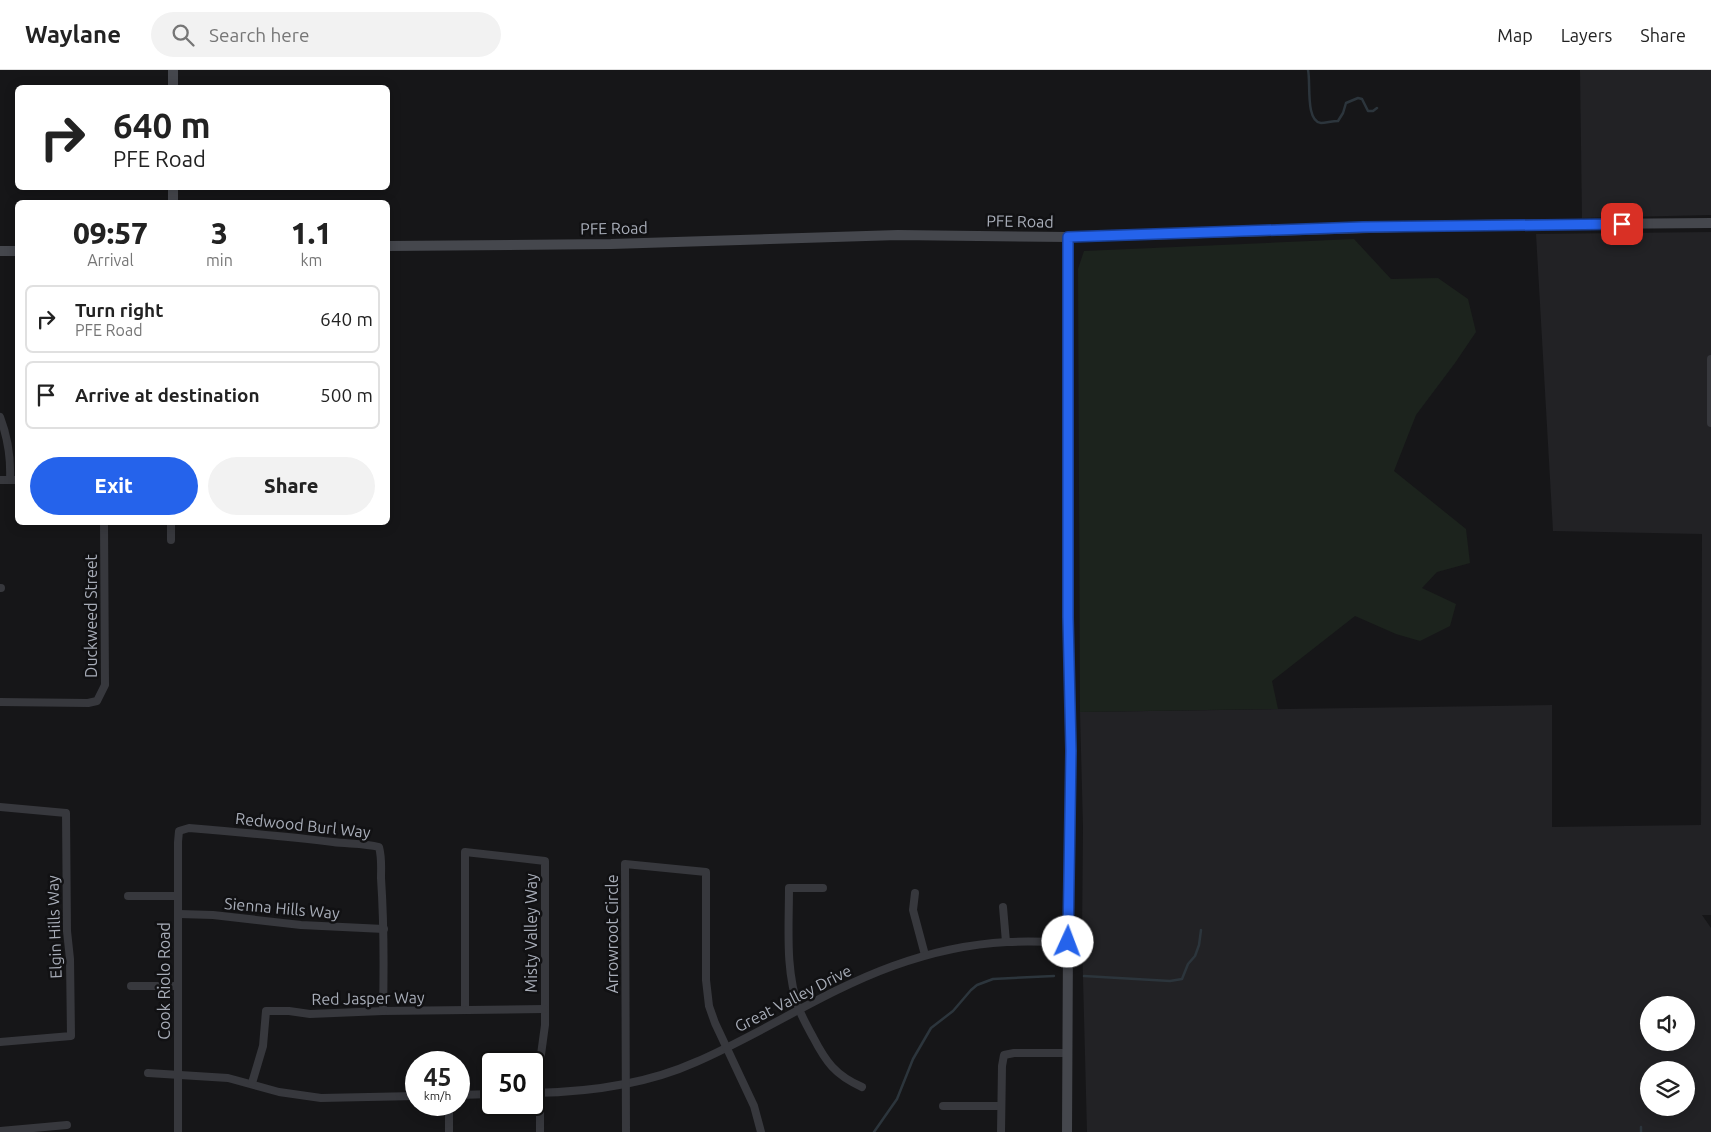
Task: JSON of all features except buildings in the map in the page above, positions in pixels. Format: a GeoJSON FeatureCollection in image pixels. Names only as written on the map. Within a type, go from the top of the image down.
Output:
{"type":"FeatureCollection","features":[{"type":"Feature","properties":{"kind":"main road"},"geometry":{"type":"LineString","coordinates":[[173,70],[173,85]]}},
{"type":"Feature","properties":{"kind":"main road","name":"PFE Road"},"geometry":{"type":"LineString","coordinates":[[390,246],[611,244],[898,235],[1068,237],[1363,227],[1711,224]]}},
{"type":"Feature","properties":{"kind":"main road"},"geometry":{"type":"LineString","coordinates":[[1067,1132],[1071,751],[1068,617],[1068,237]]}},
{"type":"Feature","properties":{"kind":"main road"},"geometry":{"type":"LineString","coordinates":[[0,251],[15,251]]}},
{"type":"Feature","properties":{"kind":"street"},"geometry":{"type":"LineString","coordinates":[[1711,359],[1711,423]]}},
{"type":"Feature","properties":{"kind":"street"},"geometry":{"type":"LineString","coordinates":[[0,417],[4,428],[14,480],[0,480]]}},
{"type":"Feature","properties":{"kind":"street","name":"Duckweed Street"},"geometry":{"type":"LineString","coordinates":[[0,702],[88,703],[97,701],[100,696],[105,685],[104,525]]}},
{"type":"Feature","properties":{"kind":"street"},"geometry":{"type":"LineString","coordinates":[[171,525],[171,540]]}},
{"type":"Feature","properties":{"kind":"street","name":"Elgin Hills Way"},"geometry":{"type":"LineString","coordinates":[[0,807],[66,813],[66,931],[70,959],[71,1036],[0,1042]]}},
{"type":"Feature","properties":{"kind":"street","name":"Redwood Burl Way"},"geometry":{"type":"LineString","coordinates":[[179,831],[189,828],[268,834],[343,844],[369,844],[379,847],[382,856],[384,1011]]}},
{"type":"Feature","properties":{"kind":"street","name":"Cook Riolo Road"},"geometry":{"type":"LineString","coordinates":[[178,1132],[179,831]]}},
{"type":"Feature","properties":{"kind":"street","name":"Misty Valley Way"},"geometry":{"type":"LineString","coordinates":[[465,1010],[465,852],[545,861],[545,1024],[541,1051]]}},
{"type":"Feature","properties":{"kind":"street","name":"Arrowroot Circle"},"geometry":{"type":"LineString","coordinates":[[625,1084],[625,864],[706,872],[707,994],[714,1023],[726,1047]]}},
{"type":"Feature","properties":{"kind":"street"},"geometry":{"type":"LineString","coordinates":[[824,888],[789,888],[791,979],[799,1009],[822,1055],[830,1066],[847,1080],[862,1087]]}},
{"type":"Feature","properties":{"kind":"street"},"geometry":{"type":"LineString","coordinates":[[915,893],[913,910],[925,956]]}},
{"type":"Feature","properties":{"kind":"street"},"geometry":{"type":"LineString","coordinates":[[128,896],[178,896]]}},
{"type":"Feature","properties":{"kind":"street"},"geometry":{"type":"LineString","coordinates":[[1003,908],[1006,942]]}},
{"type":"Feature","properties":{"kind":"street","name":"Sienna Hills Way"},"geometry":{"type":"LineString","coordinates":[[179,914],[213,915],[301,925],[384,929]]}},
{"type":"Feature","properties":{"kind":"street","name":"Great Valley Drive"},"geometry":{"type":"LineString","coordinates":[[545,1093],[579,1092],[625,1084],[669,1073],[696,1062],[860,980],[925,956],[1006,942],[1068,942]]}},
{"type":"Feature","properties":{"kind":"street"},"geometry":{"type":"LineString","coordinates":[[131,986],[178,986]]}},
{"type":"Feature","properties":{"kind":"street","name":"Red Jasper Way"},"geometry":{"type":"LineString","coordinates":[[252,1083],[263,1046],[266,1011],[289,1011],[310,1014],[544,1009]]}},
{"type":"Feature","properties":{"kind":"street"},"geometry":{"type":"LineString","coordinates":[[726,1047],[754,1106],[761,1132]]}},
{"type":"Feature","properties":{"kind":"street"},"geometry":{"type":"LineString","coordinates":[[1001,1132],[1002,1066],[1004,1055],[1014,1053],[1067,1053]]}},
{"type":"Feature","properties":{"kind":"street"},"geometry":{"type":"LineString","coordinates":[[148,1073],[221,1077],[252,1083],[279,1092],[321,1098],[405,1096]]}},
{"type":"Feature","properties":{"kind":"street"},"geometry":{"type":"LineString","coordinates":[[625,1084],[626,1132]]}},
{"type":"Feature","properties":{"kind":"street"},"geometry":{"type":"LineString","coordinates":[[942,1106],[1001,1106]]}},
{"type":"Feature","properties":{"kind":"street"},"geometry":{"type":"LineString","coordinates":[[449,1116],[449,1132]]}},
{"type":"Feature","properties":{"kind":"street","name":"Misty Valley Way"},"geometry":{"type":"LineString","coordinates":[[539,1116],[540,1132]]}},
{"type":"Feature","properties":{"kind":"street"},"geometry":{"type":"LineString","coordinates":[[0,1131],[67,1125]]}},
{"type":"Feature","properties":{"kind":"shaded area"},"geometry":{"type":"Polygon","coordinates":[[[1580,70],[1711,70],[1711,215],[1582,218],[1580,70]]]}},
{"type":"Feature","properties":{"kind":"shaded area"},"geometry":{"type":"Polygon","coordinates":[[[1711,232],[1711,915],[1702,915],[1711,928],[1711,1132],[1087,1132],[1082,939],[1083,827],[1080,712],[1552,705],[1552,827],[1701,825],[1702,534],[1553,531],[1536,234],[1711,232]]]}},
{"type":"Feature","properties":{"kind":"shaded area"},"geometry":{"type":"Polygon","coordinates":[[[1354,239],[1391,279],[1438,278],[1468,299],[1476,332],[1416,415],[1394,471],[1466,529],[1470,563],[1437,572],[1422,588],[1456,604],[1450,626],[1420,641],[1396,634],[1355,616],[1272,681],[1278,709],[1080,712],[1078,269],[1084,251],[1354,239]]]}},
{"type":"Feature","properties":{"kind":"waterway"},"geometry":{"type":"LineString","coordinates":[[1308,70],[1311,109],[1316,121],[1321,123],[1338,121],[1346,103],[1358,98],[1362,99],[1368,111],[1373,111],[1377,108]]}},
{"type":"Feature","properties":{"kind":"waterway"},"geometry":{"type":"LineString","coordinates":[[1084,976],[1170,981],[1182,979],[1188,964],[1195,956],[1201,930]]}},
{"type":"Feature","properties":{"kind":"waterway"},"geometry":{"type":"LineString","coordinates":[[874,1132],[897,1099],[913,1059],[931,1028],[953,1011],[971,990],[977,985],[993,979],[1054,976]]}},
{"type":"Feature","properties":{"kind":"waterway"},"geometry":{"type":"LineString","coordinates":[[1641,1127],[1641,1132]]}},
{"type":"Feature","properties":{"kind":"route"},"geometry":{"type":"LineString","coordinates":[[1068,942],[1071,751],[1068,617],[1070,455],[1068,237],[1363,227],[1622,224]]}}]}
